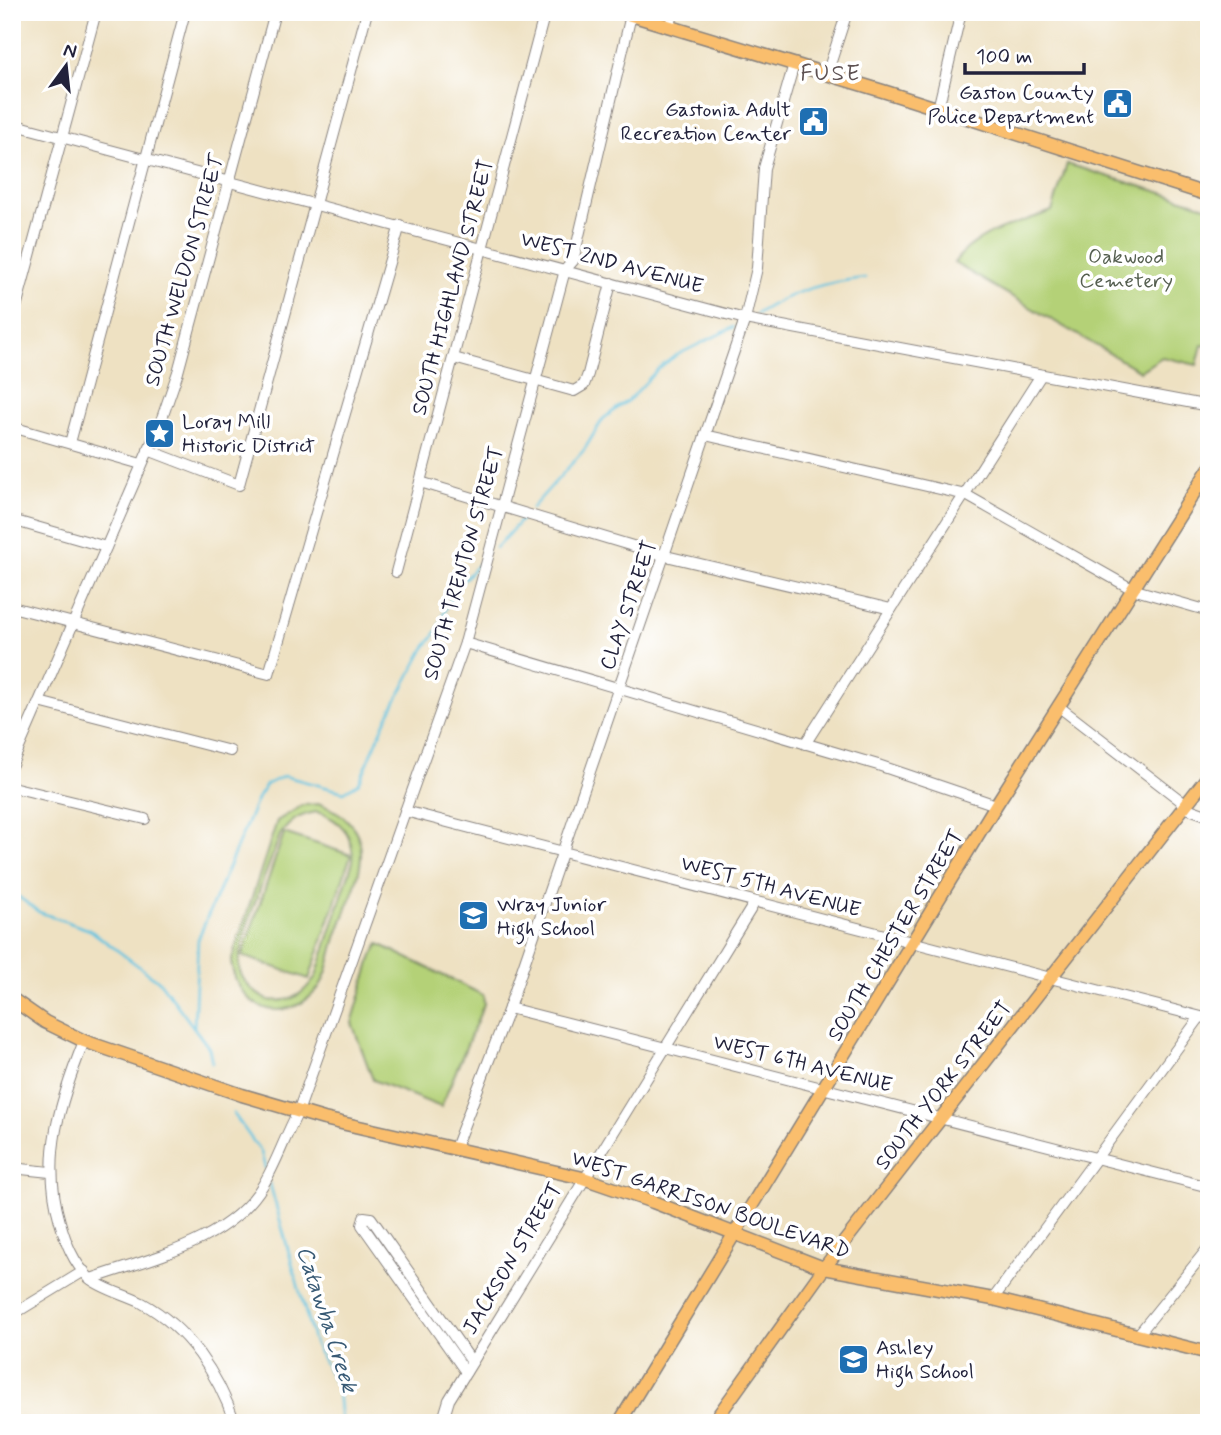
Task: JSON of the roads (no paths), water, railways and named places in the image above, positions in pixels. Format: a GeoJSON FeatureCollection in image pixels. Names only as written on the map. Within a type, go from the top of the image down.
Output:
{"type":"FeatureCollection","features":[{"type":"Feature","properties":{"kind":"main road"},"geometry":{"type":"LineString","coordinates":[[626,14],[827,74],[1209,195]]}},
{"type":"Feature","properties":{"kind":"main road","name":"SOUTH CHESTER STREET"},"geometry":{"type":"LineString","coordinates":[[619,1423],[996,805],[1209,469]]}},
{"type":"Feature","properties":{"kind":"main road","name":"SOUTH YORK STREET"},"geometry":{"type":"LineString","coordinates":[[715,1420],[824,1268],[1209,775]]}},
{"type":"Feature","properties":{"kind":"main road","name":"WEST GARRISON BOULEVARD"},"geometry":{"type":"LineString","coordinates":[[12,999],[45,1022],[84,1041],[298,1112],[583,1178],[824,1268],[993,1300],[1209,1353]]}},
{"type":"Feature","properties":{"kind":"street"},"geometry":{"type":"LineString","coordinates":[[12,322],[96,12]]}},
{"type":"Feature","properties":{"kind":"street"},"geometry":{"type":"LineString","coordinates":[[70,443],[185,12]]}},
{"type":"Feature","properties":{"kind":"street","name":"SOUTH WELDON STREET"},"geometry":{"type":"LineString","coordinates":[[12,764],[148,450],[178,372],[275,12]]}},
{"type":"Feature","properties":{"kind":"street"},"geometry":{"type":"LineString","coordinates":[[148,450],[239,485],[367,12]]}},
{"type":"Feature","properties":{"kind":"street","name":"SOUTH HIGHLAND STREET"},"geometry":{"type":"LineString","coordinates":[[396,572],[545,12]]}},
{"type":"Feature","properties":{"kind":"street"},"geometry":{"type":"LineString","coordinates":[[669,27],[674,12]]}},
{"type":"Feature","properties":{"kind":"street"},"geometry":{"type":"LineString","coordinates":[[827,74],[847,12]]}},
{"type":"Feature","properties":{"kind":"street"},"geometry":{"type":"LineString","coordinates":[[938,109],[961,12]]}},
{"type":"Feature","properties":{"kind":"street","name":"SOUTH TRENTON STREET"},"geometry":{"type":"LineString","coordinates":[[12,1315],[87,1275],[178,1248],[231,1221],[263,1186],[298,1112],[465,643],[533,381],[565,271],[573,261],[626,14]]}},
{"type":"Feature","properties":{"kind":"street","name":"CLAY STREET"},"geometry":{"type":"LineString","coordinates":[[456,1148],[564,852],[745,318],[757,268],[764,168],[794,64]]}},
{"type":"Feature","properties":{"kind":"street","name":"WEST 2ND AVENUE"},"geometry":{"type":"LineString","coordinates":[[12,124],[745,318],[1209,406]]}},
{"type":"Feature","properties":{"kind":"street"},"geometry":{"type":"LineString","coordinates":[[12,607],[269,674],[400,226]]}},
{"type":"Feature","properties":{"kind":"street"},"geometry":{"type":"LineString","coordinates":[[454,358],[574,391],[584,385],[611,283]]}},
{"type":"Feature","properties":{"kind":"street"},"geometry":{"type":"LineString","coordinates":[[805,744],[1041,375]]}},
{"type":"Feature","properties":{"kind":"street"},"geometry":{"type":"LineString","coordinates":[[12,427],[141,464]]}},
{"type":"Feature","properties":{"kind":"street"},"geometry":{"type":"LineString","coordinates":[[705,435],[966,495],[1132,589],[1209,611]]}},
{"type":"Feature","properties":{"kind":"street"},"geometry":{"type":"LineString","coordinates":[[420,482],[666,556],[891,609]]}},
{"type":"Feature","properties":{"kind":"street"},"geometry":{"type":"LineString","coordinates":[[12,520],[106,547]]}},
{"type":"Feature","properties":{"kind":"street"},"geometry":{"type":"LineString","coordinates":[[465,643],[805,744],[996,805]]}},
{"type":"Feature","properties":{"kind":"street"},"geometry":{"type":"LineString","coordinates":[[39,702],[230,751]]}},
{"type":"Feature","properties":{"kind":"street"},"geometry":{"type":"LineString","coordinates":[[1058,706],[1181,800],[1184,807],[1209,816]]}},
{"type":"Feature","properties":{"kind":"street"},"geometry":{"type":"LineString","coordinates":[[12,787],[145,819]]}},
{"type":"Feature","properties":{"kind":"street","name":"WEST 5TH AVENUE"},"geometry":{"type":"LineString","coordinates":[[405,811],[1204,1018]]}},
{"type":"Feature","properties":{"kind":"street","name":"JACKSON STREET"},"geometry":{"type":"LineString","coordinates":[[442,1423],[449,1400],[755,902]]}},
{"type":"Feature","properties":{"kind":"street","name":"WEST 6TH AVENUE"},"geometry":{"type":"LineString","coordinates":[[509,1008],[1209,1187]]}},
{"type":"Feature","properties":{"kind":"street"},"geometry":{"type":"LineString","coordinates":[[993,1300],[1096,1158],[1204,1018]]}},
{"type":"Feature","properties":{"kind":"street"},"geometry":{"type":"LineString","coordinates":[[84,1041],[57,1113],[50,1172],[55,1205],[68,1250],[87,1275],[153,1310],[183,1333],[215,1377],[235,1423]]}},
{"type":"Feature","properties":{"kind":"street"},"geometry":{"type":"LineString","coordinates":[[12,1168],[50,1172]]}},
{"type":"Feature","properties":{"kind":"street"},"geometry":{"type":"LineString","coordinates":[[466,1372],[362,1225],[364,1217],[373,1220],[472,1362]]}},
{"type":"Feature","properties":{"kind":"street"},"geometry":{"type":"LineString","coordinates":[[1137,1336],[1209,1247]]}},
{"type":"Feature","properties":{"kind":"street"},"geometry":{"type":"LineString","coordinates":[[1202,1423],[1209,1414]]}},
{"type":"Feature","properties":{"kind":"street"},"geometry":{"type":"LineString","coordinates":[[715,1420],[744,1423]]}},
{"type":"Feature","properties":{"kind":"waterway"},"geometry":{"type":"LineString","coordinates":[[756,314],[809,289],[865,278]]}},
{"type":"Feature","properties":{"kind":"waterway"},"geometry":{"type":"LineString","coordinates":[[531,509],[584,450],[603,419],[632,397],[657,370],[675,356],[734,327]]}},
{"type":"Feature","properties":{"kind":"waterway"},"geometry":{"type":"LineString","coordinates":[[496,548],[522,519]]}},
{"type":"Feature","properties":{"kind":"waterway"},"geometry":{"type":"LineString","coordinates":[[194,1028],[198,939],[258,797],[266,785],[284,776],[344,792],[359,783],[387,718],[424,649],[438,630],[446,607],[459,585],[481,561]]}},
{"type":"Feature","properties":{"kind":"waterway","name":"Catawba Creek"},"geometry":{"type":"LineString","coordinates":[[12,892],[39,912],[90,930],[160,982],[209,1048],[212,1063]]}},
{"type":"Feature","properties":{"kind":"waterway","name":"Catawba Creek"},"geometry":{"type":"LineString","coordinates":[[233,1113],[261,1152],[265,1168]]}},
{"type":"Feature","properties":{"kind":"waterway","name":"Catawba Creek"},"geometry":{"type":"LineString","coordinates":[[270,1184],[314,1343],[338,1389],[341,1423]]}},
{"type":"Feature","properties":{"kind":"place","name":"Gaston County Police Department"},"geometry":{"type":"Point","coordinates":[1117,104]}},
{"type":"Feature","properties":{"kind":"place","name":"Gastonia Adult Recreation Center"},"geometry":{"type":"Point","coordinates":[814,121]}},
{"type":"Feature","properties":{"kind":"place","name":"Loray Mill Historic District"},"geometry":{"type":"Point","coordinates":[159,433]}},
{"type":"Feature","properties":{"kind":"place","name":"Wray Junior High School"},"geometry":{"type":"Point","coordinates":[474,916]}},
{"type":"Feature","properties":{"kind":"place","name":"Ashley High School"},"geometry":{"type":"Point","coordinates":[853,1359]}},
{"type":"Feature","properties":{"kind":"district","name":"FUSE"},"geometry":{"type":"Point","coordinates":[831,72]}},
{"type":"Feature","properties":{"kind":"park label","name":"Oakwood Cemetery"},"geometry":{"type":"Point","coordinates":[1126,268]}}]}
